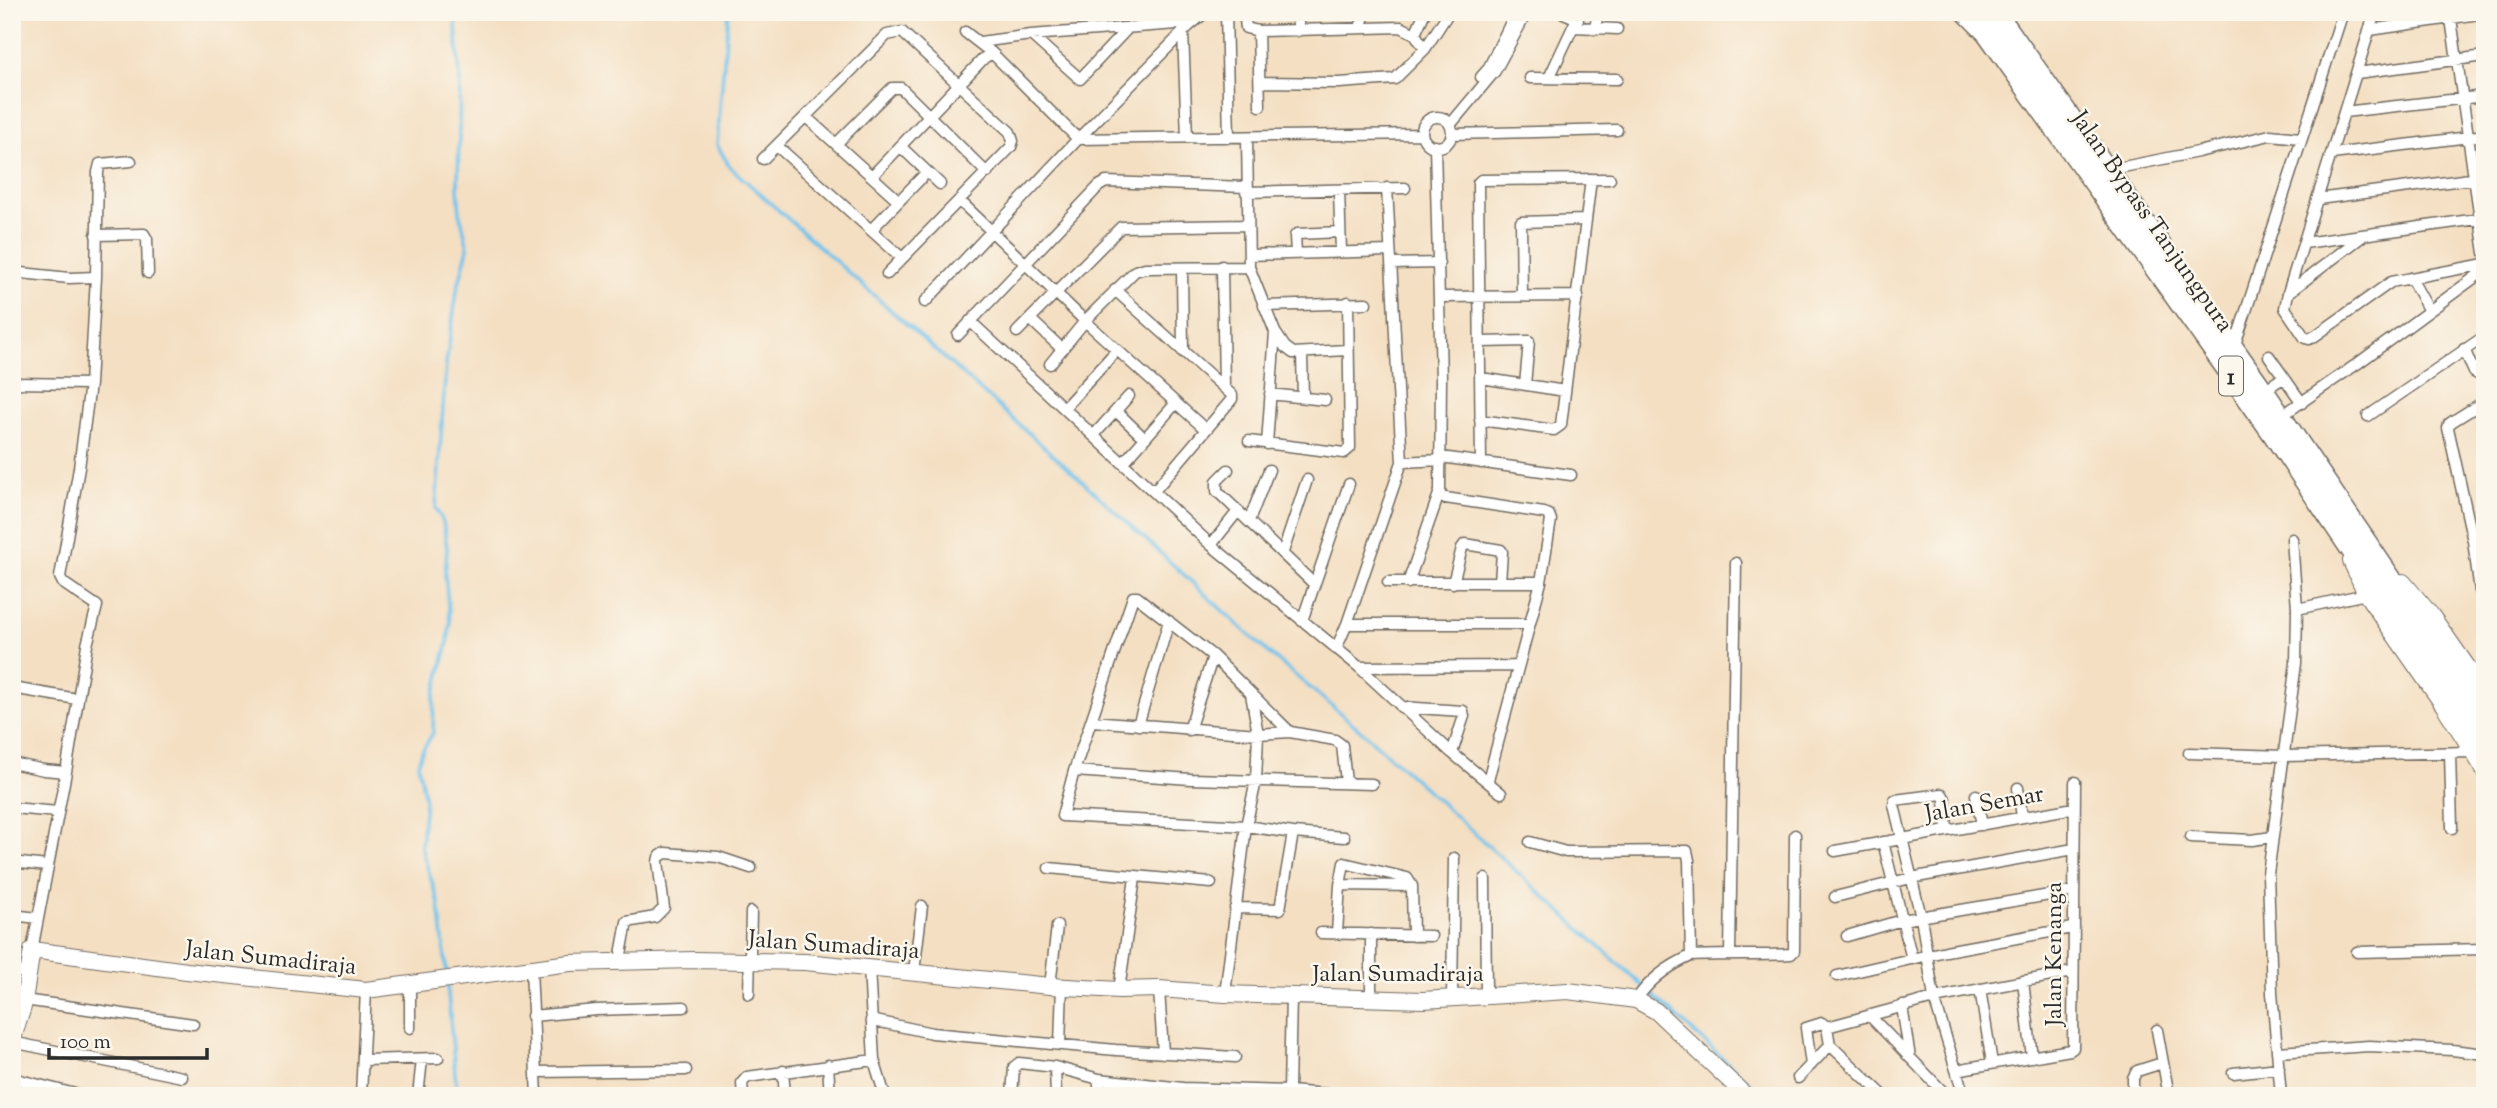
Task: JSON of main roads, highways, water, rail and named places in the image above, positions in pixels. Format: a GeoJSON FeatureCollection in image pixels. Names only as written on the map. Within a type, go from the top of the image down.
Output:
{"type":"FeatureCollection","features":[{"type":"Feature","properties":{"kind":"highway","name":"Jalan Bypass Tanjungpura"},"geometry":{"type":"LineString","coordinates":[[1967,12],[1987,32],[2271,430],[2485,718]]}},
{"type":"Feature","properties":{"kind":"highway","name":"Jalan Bypass Tanjungpura"},"geometry":{"type":"LineString","coordinates":[[1995,12],[2280,416],[2479,750]]}},
{"type":"Feature","properties":{"kind":"waterway"},"geometry":{"type":"LineString","coordinates":[[447,975],[439,904],[421,847],[425,800],[418,764],[433,733],[434,698],[450,623],[445,575],[447,548],[443,522],[436,508],[446,364],[457,291],[468,248],[460,214],[458,186],[460,79],[455,12]]}},
{"type":"Feature","properties":{"kind":"waterway"},"geometry":{"type":"LineString","coordinates":[[728,12],[717,145],[730,167],[1080,479],[1272,656],[1364,733],[1764,1096]]}},
{"type":"Feature","properties":{"kind":"waterway"},"geometry":{"type":"LineString","coordinates":[[447,983],[457,1096]]}}]}
